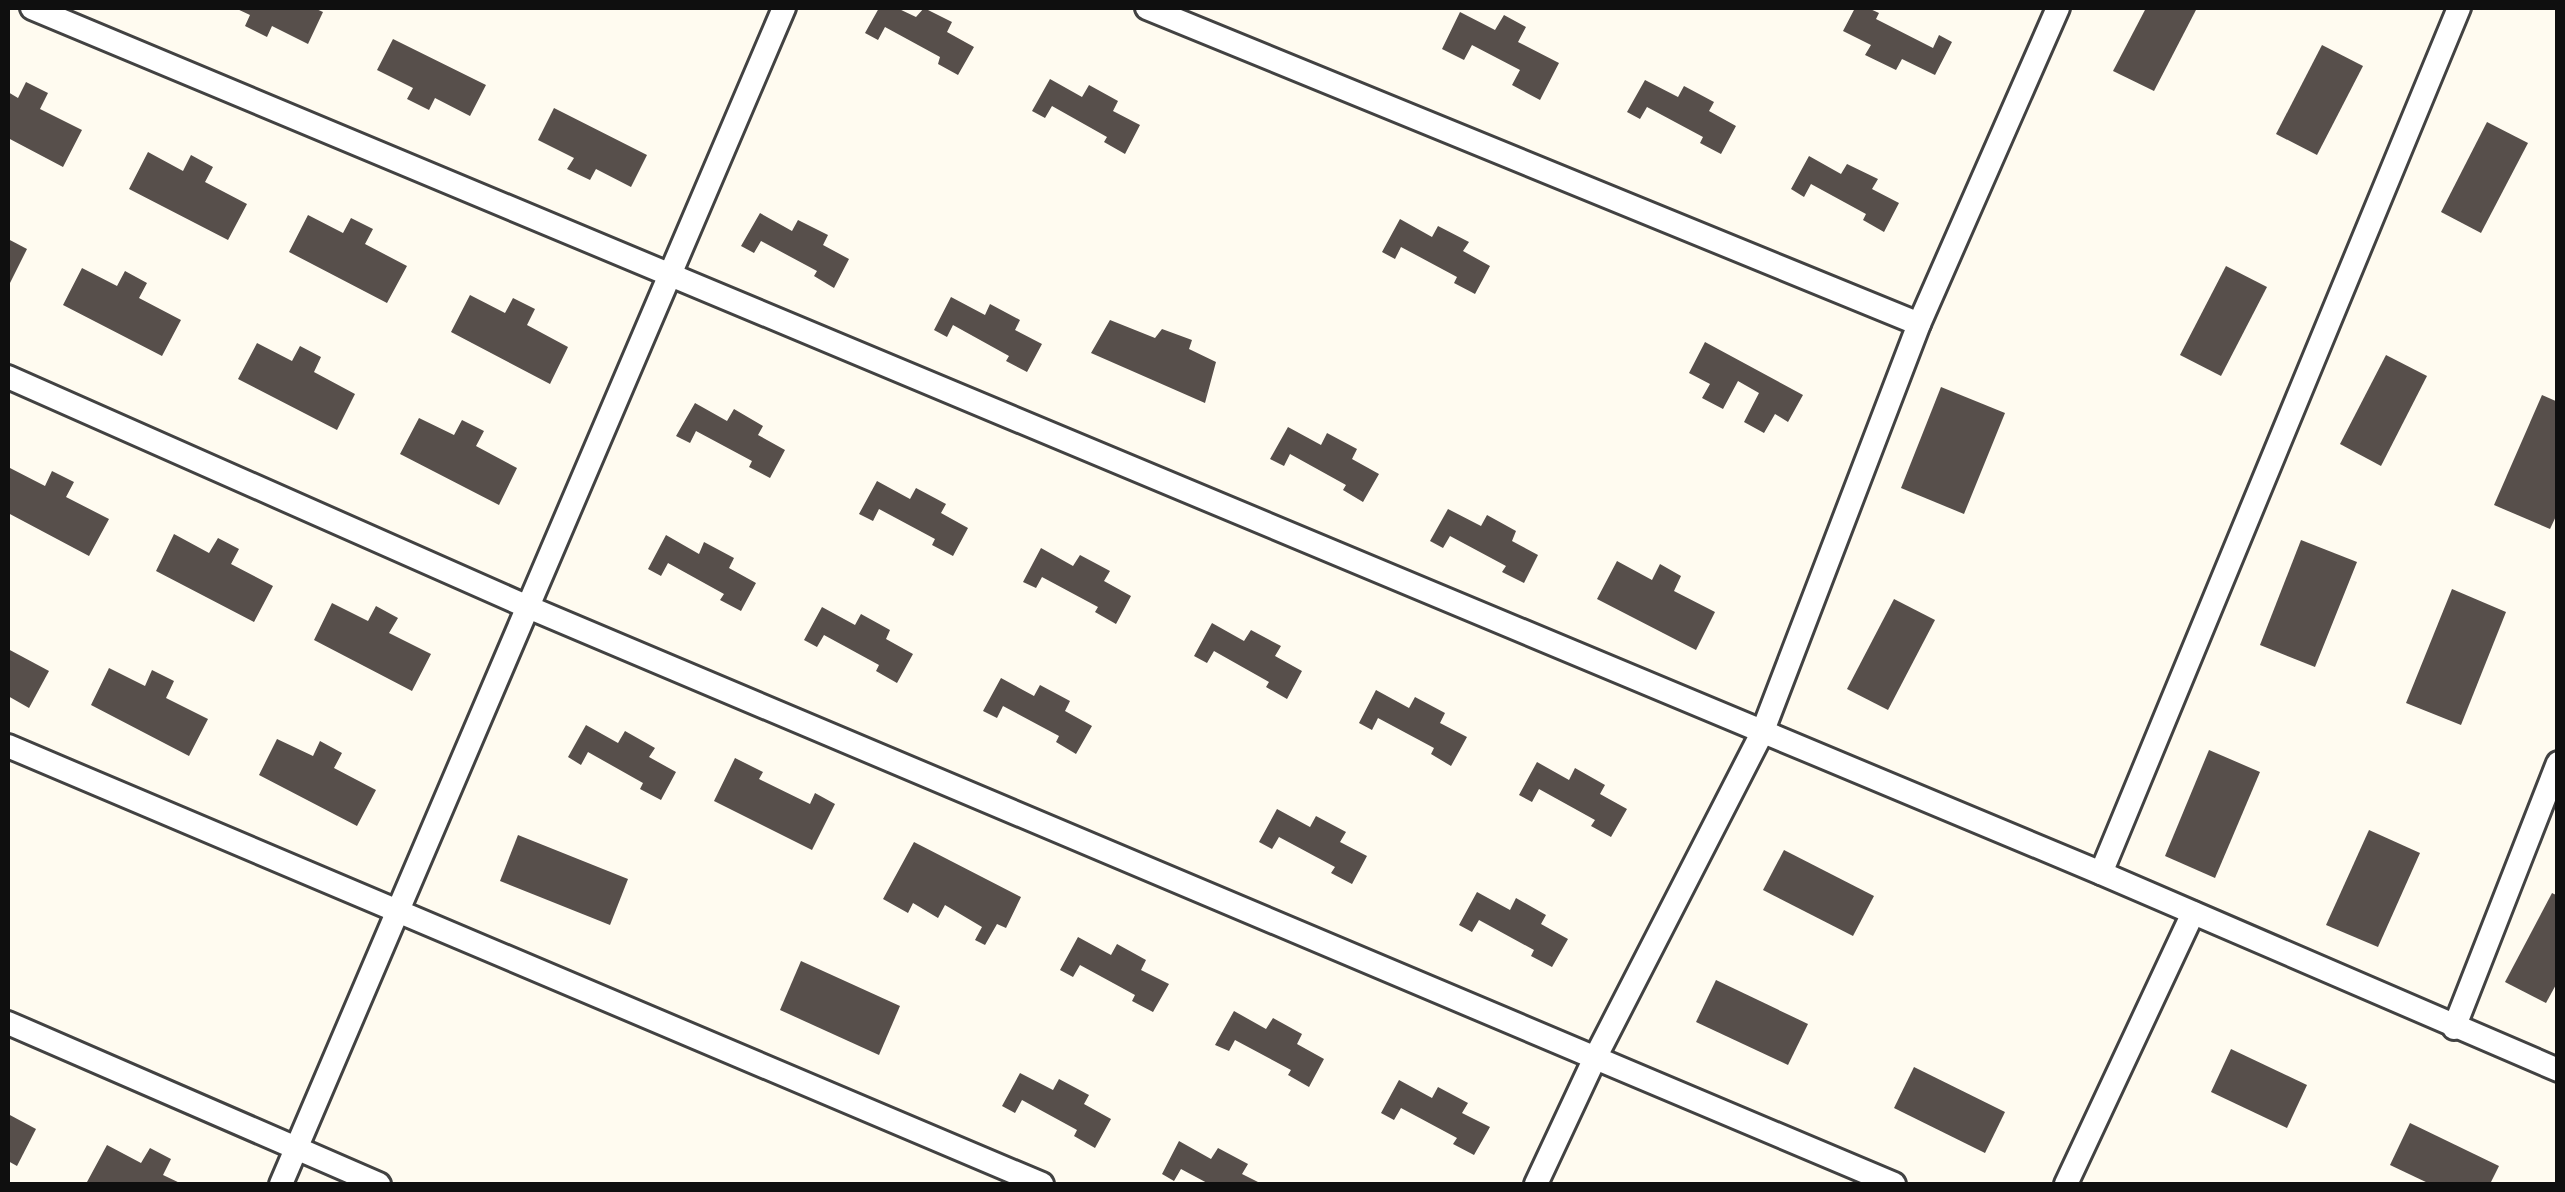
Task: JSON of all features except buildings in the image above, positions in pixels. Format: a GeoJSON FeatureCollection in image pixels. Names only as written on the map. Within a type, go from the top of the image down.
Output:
{"type":"FeatureCollection","features":[{"type":"Feature","properties":{"kind":"lane"},"geometry":{"type":"LineString","coordinates":[[32,8],[2102,874],[2558,1070]]}},
{"type":"Feature","properties":{"kind":"lane"},"geometry":{"type":"LineString","coordinates":[[281,1184],[784,8]]}},
{"type":"Feature","properties":{"kind":"lane"},"geometry":{"type":"LineString","coordinates":[[1147,8],[1919,324]]}},
{"type":"Feature","properties":{"kind":"lane"},"geometry":{"type":"LineString","coordinates":[[1536,1184],[1594,1060],[1762,734],[1919,324],[2058,8]]}},
{"type":"Feature","properties":{"kind":"lane"},"geometry":{"type":"LineString","coordinates":[[2102,874],[2459,8]]}},
{"type":"Feature","properties":{"kind":"lane"},"geometry":{"type":"LineString","coordinates":[[8,377],[528,607],[1894,1184]]}},
{"type":"Feature","properties":{"kind":"lane"},"geometry":{"type":"LineString","coordinates":[[8,746],[1042,1184]]}},
{"type":"Feature","properties":{"kind":"lane"},"geometry":{"type":"LineString","coordinates":[[2454,1028],[2558,763]]}},
{"type":"Feature","properties":{"kind":"lane"},"geometry":{"type":"LineString","coordinates":[[2066,1184],[2194,913]]}},
{"type":"Feature","properties":{"kind":"lane"},"geometry":{"type":"LineString","coordinates":[[8,1023],[379,1184]]}}]}
